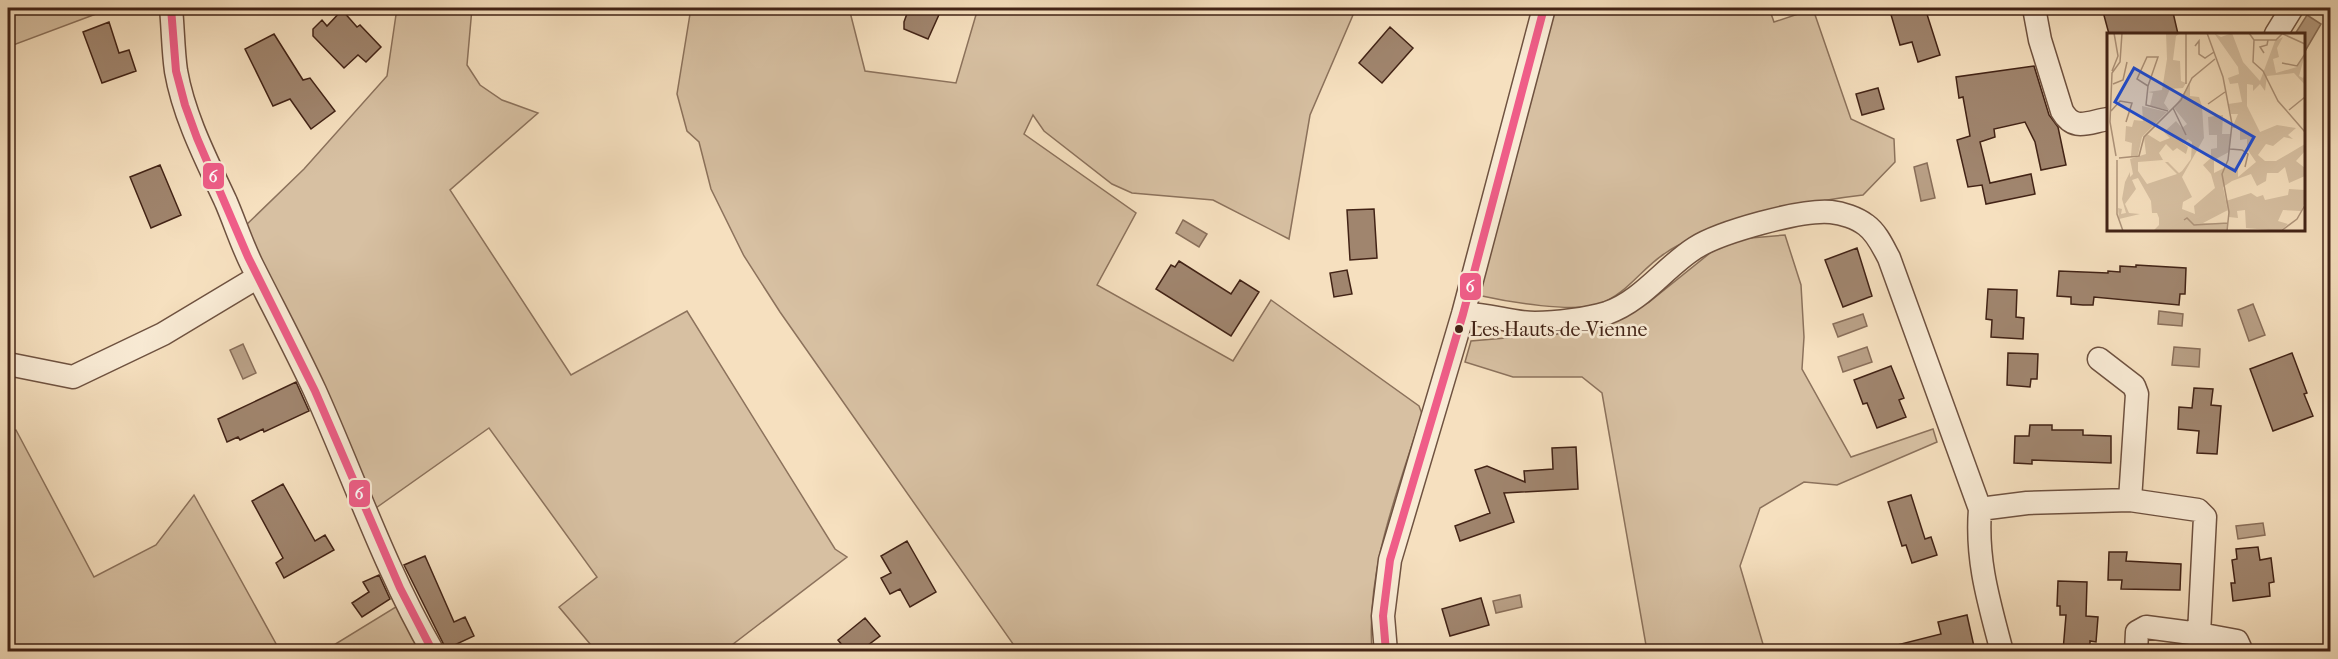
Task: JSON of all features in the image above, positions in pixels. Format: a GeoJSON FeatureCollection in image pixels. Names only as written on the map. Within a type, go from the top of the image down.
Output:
{"type":"FeatureCollection","features":[{"type":"Feature","properties":{"kind":"street"},"geometry":{"type":"LineString","coordinates":[[171,8],[176,71],[187,110],[205,157],[258,277],[313,387],[415,621],[433,651]]}},
{"type":"Feature","properties":{"kind":"street"},"geometry":{"type":"LineString","coordinates":[[1386,651],[1383,616],[1390,560],[1462,314],[1544,8]]}},
{"type":"Feature","properties":{"kind":"street"},"geometry":{"type":"LineString","coordinates":[[2034,8],[2040,40],[2062,111],[2068,122],[2074,124],[2107,119]]}},
{"type":"Feature","properties":{"kind":"street"},"geometry":{"type":"LineString","coordinates":[[2277,33],[2292,8]]}},
{"type":"Feature","properties":{"kind":"street"},"geometry":{"type":"LineString","coordinates":[[1462,314],[1535,323],[1591,317],[1610,312],[1652,285],[1695,248],[1714,237],[1734,230],[1810,213],[1831,212],[1848,216],[1866,225],[1878,237],[1889,258],[1980,509],[1978,539],[1983,579],[2002,651]]}},
{"type":"Feature","properties":{"kind":"street"},"geometry":{"type":"LineString","coordinates":[[8,364],[73,377],[163,334],[258,277]]}},
{"type":"Feature","properties":{"kind":"street"},"geometry":{"type":"LineString","coordinates":[[2099,359],[2134,386],[2137,394],[2130,500]]}},
{"type":"Feature","properties":{"kind":"street"},"geometry":{"type":"LineString","coordinates":[[1980,509],[2027,503],[2130,500],[2198,510],[2205,517],[2199,634]]}},
{"type":"Feature","properties":{"kind":"street"},"geometry":{"type":"LineString","coordinates":[[2136,651],[2137,632],[2146,627],[2237,641],[2242,651]]}},
{"type":"Feature","properties":{"kind":"shaded area"},"geometry":{"type":"Polygon","coordinates":[[[8,8],[112,8],[8,47],[8,8]]]}},
{"type":"Feature","properties":{"kind":"shaded area"},"geometry":{"type":"Polygon","coordinates":[[[397,8],[472,8],[467,65],[480,85],[502,100],[538,113],[450,190],[571,375],[687,311],[835,549],[847,557],[724,651],[596,651],[559,607],[597,577],[489,428],[373,510],[243,228],[304,169],[387,76],[397,8]]]}},
{"type":"Feature","properties":{"kind":"shaded area"},"geometry":{"type":"Polygon","coordinates":[[[691,8],[849,8],[865,71],[956,83],[978,8],[1356,8],[1310,115],[1289,239],[1213,200],[1132,193],[1112,184],[1044,131],[1033,115],[1024,134],[1136,213],[1097,285],[1233,361],[1271,300],[1419,406],[1422,414],[1385,531],[1379,560],[1371,620],[1372,651],[1018,651],[780,312],[744,256],[711,189],[699,142],[687,131],[677,94],[691,8]]]}},
{"type":"Feature","properties":{"kind":"shaded area"},"geometry":{"type":"Polygon","coordinates":[[[1555,8],[1769,8],[1774,22],[1813,9],[1851,119],[1894,139],[1895,162],[1863,195],[1810,203],[1777,211],[1710,232],[1671,249],[1625,288],[1609,300],[1599,304],[1558,307],[1524,304],[1482,296],[1481,286],[1555,8]]]}},
{"type":"Feature","properties":{"kind":"shaded area"},"geometry":{"type":"Polygon","coordinates":[[[2307,15],[2321,24],[2305,51],[2305,33],[2296,33],[2307,15]]]}},
{"type":"Feature","properties":{"kind":"shaded area"},"geometry":{"type":"Polygon","coordinates":[[[1927,163],[1935,198],[1921,201],[1914,167],[1927,163]]]}},
{"type":"Feature","properties":{"kind":"shaded area"},"geometry":{"type":"Polygon","coordinates":[[[1183,220],[1207,234],[1199,247],[1176,233],[1183,220]]]}},
{"type":"Feature","properties":{"kind":"shaded area"},"geometry":{"type":"Polygon","coordinates":[[[1785,235],[1801,285],[1804,337],[1802,369],[1851,457],[1933,429],[1937,442],[1837,485],[1804,482],[1760,508],[1740,566],[1765,651],[1647,651],[1602,393],[1582,377],[1513,377],[1465,362],[1471,341],[1575,332],[1613,320],[1649,302],[1715,249],[1739,239],[1785,235]]]}},
{"type":"Feature","properties":{"kind":"shaded area"},"geometry":{"type":"Polygon","coordinates":[[[2253,304],[2265,335],[2249,341],[2238,310],[2253,304]]]}},
{"type":"Feature","properties":{"kind":"shaded area"},"geometry":{"type":"Polygon","coordinates":[[[2159,311],[2183,314],[2182,326],[2158,324],[2159,311]]]}},
{"type":"Feature","properties":{"kind":"shaded area"},"geometry":{"type":"Polygon","coordinates":[[[1863,314],[1867,326],[1838,337],[1833,324],[1863,314]]]}},
{"type":"Feature","properties":{"kind":"shaded area"},"geometry":{"type":"Polygon","coordinates":[[[243,344],[256,373],[243,379],[230,350],[243,344]]]}},
{"type":"Feature","properties":{"kind":"shaded area"},"geometry":{"type":"Polygon","coordinates":[[[1867,347],[1872,362],[1843,372],[1838,357],[1867,347]]]}},
{"type":"Feature","properties":{"kind":"shaded area"},"geometry":{"type":"Polygon","coordinates":[[[2174,347],[2200,349],[2199,367],[2172,365],[2174,347]]]}},
{"type":"Feature","properties":{"kind":"shaded area"},"geometry":{"type":"Polygon","coordinates":[[[16,430],[94,577],[156,545],[194,495],[280,651],[8,651],[8,432],[16,430]]]}},
{"type":"Feature","properties":{"kind":"shaded area"},"geometry":{"type":"Polygon","coordinates":[[[2263,523],[2265,535],[2238,539],[2236,526],[2263,523]]]}},
{"type":"Feature","properties":{"kind":"shaded area"},"geometry":{"type":"Polygon","coordinates":[[[1520,595],[1522,607],[1496,613],[1493,601],[1520,595]]]}},
{"type":"Feature","properties":{"kind":"shaded area"},"geometry":{"type":"Polygon","coordinates":[[[399,605],[427,651],[324,651],[399,605]]]}},
{"type":"Feature","properties":{"kind":"building"},"geometry":{"type":"Polygon","coordinates":[[[909,8],[942,8],[928,39],[904,29],[909,8]]]}},
{"type":"Feature","properties":{"kind":"building"},"geometry":{"type":"Polygon","coordinates":[[[1889,8],[1925,8],[1940,55],[1918,62],[1912,42],[1900,45],[1889,8]]]}},
{"type":"Feature","properties":{"kind":"building"},"geometry":{"type":"Polygon","coordinates":[[[2102,8],[2172,8],[2178,33],[2109,33],[2102,8]]]}},
{"type":"Feature","properties":{"kind":"building"},"geometry":{"type":"Polygon","coordinates":[[[342,10],[357,27],[360,25],[381,47],[366,62],[358,55],[344,68],[313,36],[313,29],[322,20],[327,26],[342,10]]]}},
{"type":"Feature","properties":{"kind":"building"},"geometry":{"type":"Polygon","coordinates":[[[109,22],[119,53],[129,50],[136,71],[102,83],[83,32],[109,22]]]}},
{"type":"Feature","properties":{"kind":"building"},"geometry":{"type":"Polygon","coordinates":[[[1390,27],[1413,48],[1382,83],[1359,63],[1390,27]]]}},
{"type":"Feature","properties":{"kind":"building"},"geometry":{"type":"Polygon","coordinates":[[[274,34],[303,80],[310,78],[335,111],[311,129],[290,99],[273,106],[245,49],[274,34]]]}},
{"type":"Feature","properties":{"kind":"building"},"geometry":{"type":"Polygon","coordinates":[[[2034,66],[2049,115],[2058,127],[2066,165],[2041,170],[2035,142],[2025,122],[1994,129],[1995,137],[1980,142],[1990,183],[2031,174],[2035,194],[1986,204],[1982,185],[1968,187],[1957,140],[1970,136],[1963,97],[1959,98],[1956,77],[2034,66]]]}},
{"type":"Feature","properties":{"kind":"building"},"geometry":{"type":"Polygon","coordinates":[[[1878,88],[1884,109],[1862,115],[1856,94],[1878,88]]]}},
{"type":"Feature","properties":{"kind":"building"},"geometry":{"type":"Polygon","coordinates":[[[160,165],[181,215],[151,228],[130,177],[160,165]]]}},
{"type":"Feature","properties":{"kind":"building"},"geometry":{"type":"Polygon","coordinates":[[[1374,209],[1377,258],[1350,260],[1347,210],[1374,209]]]}},
{"type":"Feature","properties":{"kind":"building"},"geometry":{"type":"Polygon","coordinates":[[[1857,248],[1872,296],[1843,307],[1825,260],[1857,248]]]}},
{"type":"Feature","properties":{"kind":"building"},"geometry":{"type":"Polygon","coordinates":[[[1179,261],[1231,294],[1240,280],[1259,292],[1231,336],[1156,289],[1171,265],[1175,267],[1179,261]]]}},
{"type":"Feature","properties":{"kind":"building"},"geometry":{"type":"Polygon","coordinates":[[[2136,265],[2186,268],[2185,294],[2180,294],[2179,305],[2094,297],[2093,305],[2083,305],[2071,304],[2071,297],[2057,296],[2059,271],[2108,273],[2108,271],[2120,272],[2120,266],[2136,267],[2136,265]]]}},
{"type":"Feature","properties":{"kind":"building"},"geometry":{"type":"Polygon","coordinates":[[[1347,270],[1352,294],[1334,297],[1330,273],[1347,270]]]}},
{"type":"Feature","properties":{"kind":"building"},"geometry":{"type":"Polygon","coordinates":[[[1988,289],[2017,290],[2016,317],[2024,318],[2023,339],[1991,337],[1992,320],[1986,319],[1988,289]]]}},
{"type":"Feature","properties":{"kind":"building"},"geometry":{"type":"Polygon","coordinates":[[[2008,353],[2038,354],[2037,379],[2031,379],[2030,387],[2007,385],[2008,353]]]}},
{"type":"Feature","properties":{"kind":"building"},"geometry":{"type":"Polygon","coordinates":[[[2292,353],[2313,416],[2273,431],[2250,369],[2292,353]]]}},
{"type":"Feature","properties":{"kind":"building"},"geometry":{"type":"Polygon","coordinates":[[[1891,366],[1904,398],[1899,400],[1906,417],[1877,428],[1867,403],[1863,404],[1854,380],[1891,366]]]}},
{"type":"Feature","properties":{"kind":"building"},"geometry":{"type":"Polygon","coordinates":[[[296,382],[309,411],[264,432],[263,429],[240,440],[238,437],[227,442],[218,419],[296,382]]]}},
{"type":"Feature","properties":{"kind":"building"},"geometry":{"type":"Polygon","coordinates":[[[2194,388],[2213,389],[2211,405],[2221,406],[2217,454],[2197,453],[2199,431],[2178,429],[2179,407],[2192,408],[2194,388]]]}},
{"type":"Feature","properties":{"kind":"building"},"geometry":{"type":"Polygon","coordinates":[[[2030,425],[2052,425],[2052,430],[2083,430],[2083,435],[2111,436],[2111,463],[2032,460],[2032,464],[2014,463],[2015,436],[2029,436],[2030,425]]]}},
{"type":"Feature","properties":{"kind":"building"},"geometry":{"type":"Polygon","coordinates":[[[1576,447],[1578,489],[1504,493],[1514,522],[1460,541],[1455,526],[1490,513],[1475,470],[1487,466],[1525,482],[1524,471],[1553,469],[1552,448],[1576,447]]]}},
{"type":"Feature","properties":{"kind":"building"},"geometry":{"type":"Polygon","coordinates":[[[283,484],[315,541],[325,535],[334,550],[284,578],[276,563],[283,558],[252,501],[283,484]]]}},
{"type":"Feature","properties":{"kind":"building"},"geometry":{"type":"Polygon","coordinates":[[[1911,495],[1925,539],[1931,537],[1937,555],[1912,563],[1906,545],[1902,546],[1888,502],[1911,495]]]}},
{"type":"Feature","properties":{"kind":"building"},"geometry":{"type":"Polygon","coordinates":[[[907,541],[936,592],[910,607],[900,589],[890,594],[881,578],[891,573],[881,556],[907,541]]]}},
{"type":"Feature","properties":{"kind":"building"},"geometry":{"type":"Polygon","coordinates":[[[2258,547],[2260,560],[2271,558],[2274,582],[2269,583],[2270,596],[2233,601],[2231,583],[2235,583],[2232,560],[2237,559],[2236,549],[2258,547]]]}},
{"type":"Feature","properties":{"kind":"building"},"geometry":{"type":"Polygon","coordinates":[[[2109,552],[2127,552],[2126,561],[2181,564],[2180,590],[2121,589],[2122,580],[2108,580],[2109,552]]]}},
{"type":"Feature","properties":{"kind":"building"},"geometry":{"type":"Polygon","coordinates":[[[425,556],[454,622],[465,617],[474,636],[446,649],[404,565],[425,556]]]}},
{"type":"Feature","properties":{"kind":"building"},"geometry":{"type":"Polygon","coordinates":[[[379,575],[390,599],[362,617],[352,603],[369,592],[363,582],[379,575]]]}},
{"type":"Feature","properties":{"kind":"building"},"geometry":{"type":"Polygon","coordinates":[[[2058,581],[2087,582],[2086,616],[2098,617],[2096,642],[2090,641],[2090,651],[2063,651],[2066,615],[2060,615],[2060,606],[2057,606],[2058,581]]]}},
{"type":"Feature","properties":{"kind":"building"},"geometry":{"type":"Polygon","coordinates":[[[1481,598],[1489,625],[1450,636],[1442,609],[1481,598]]]}},
{"type":"Feature","properties":{"kind":"building"},"geometry":{"type":"Polygon","coordinates":[[[1967,615],[1975,651],[1898,651],[1897,645],[1941,634],[1938,622],[1967,615]]]}},
{"type":"Feature","properties":{"kind":"building"},"geometry":{"type":"Polygon","coordinates":[[[865,618],[880,636],[860,651],[847,651],[838,640],[865,618]]]}},
{"type":"Feature","properties":{"kind":"transit line","name":"6"},"geometry":{"type":"LineString","coordinates":[[171,8],[176,71],[197,138],[248,257],[315,391],[400,588],[433,652]]}},
{"type":"Feature","properties":{"kind":"transit line","name":"6"},"geometry":{"type":"LineString","coordinates":[[1386,652],[1383,616],[1390,560],[1463,314],[1544,8]]}},
{"type":"Feature","properties":{"kind":"place","name":"Les Hauts-de-Vienne"},"geometry":{"type":"Point","coordinates":[1459,329]}}]}
